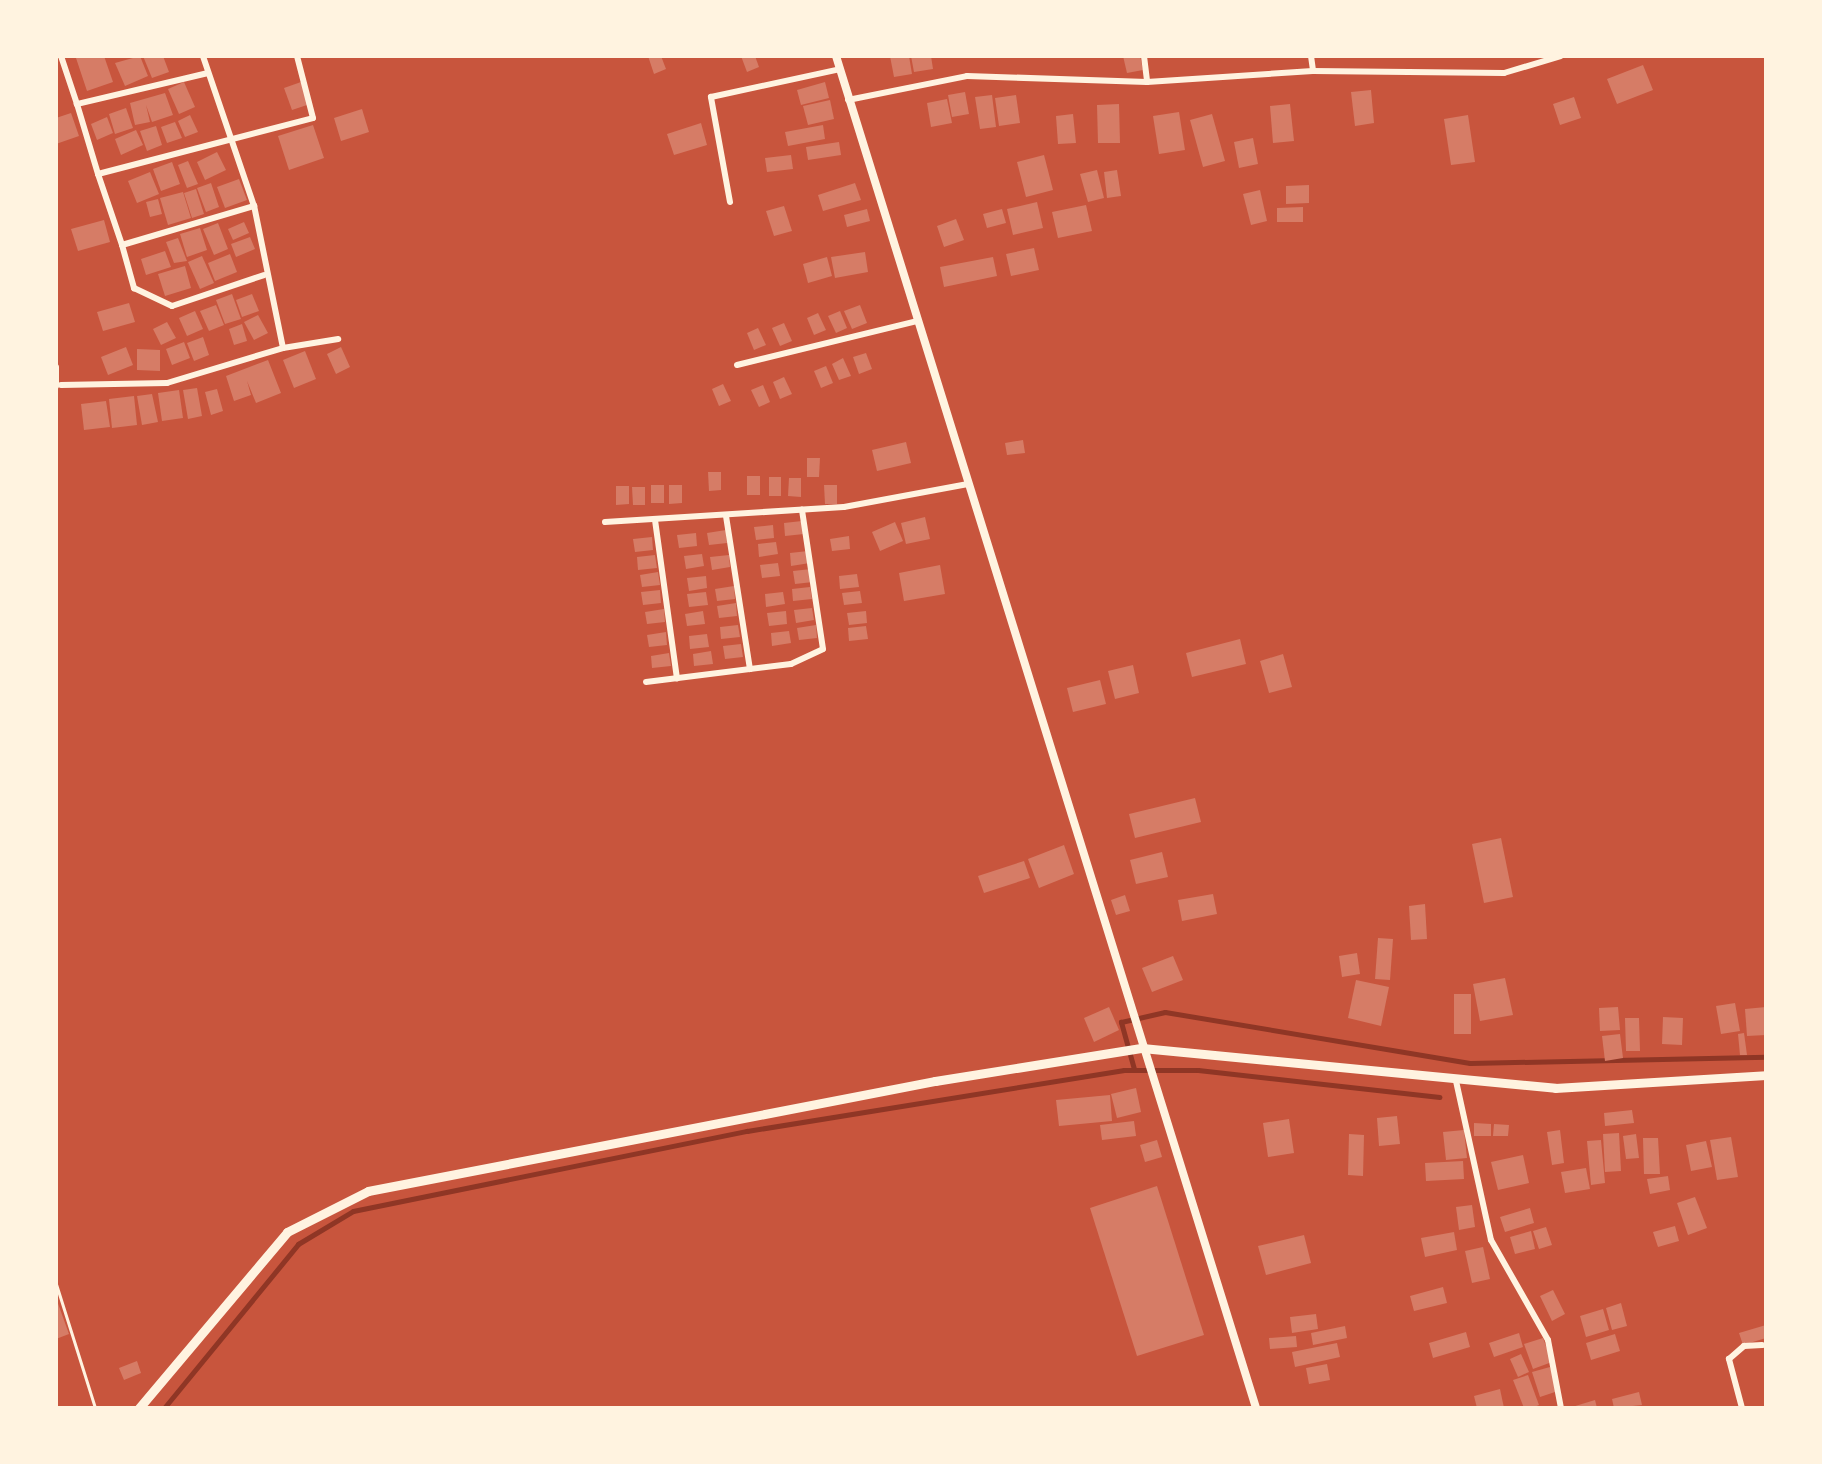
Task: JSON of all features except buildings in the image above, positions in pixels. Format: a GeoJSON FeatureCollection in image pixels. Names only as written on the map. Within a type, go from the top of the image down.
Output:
{"type":"FeatureCollection","features":[{"type":"Feature","properties":{"kind":"main road"},"geometry":{"type":"LineString","coordinates":[[139,1408],[287,1232],[341,1200],[935,1081],[1138,1049],[1230,1052],[1456,1081],[1610,1088],[1766,1075]]}},
{"type":"Feature","properties":{"kind":"street"},"geometry":{"type":"LineString","coordinates":[[61,56],[134,288],[172,306],[264,275]]}},
{"type":"Feature","properties":{"kind":"street"},"geometry":{"type":"LineString","coordinates":[[203,56],[235,142],[254,206],[264,275],[283,348]]}},
{"type":"Feature","properties":{"kind":"street"},"geometry":{"type":"LineString","coordinates":[[98,174],[235,142],[313,118],[297,56]]}},
{"type":"Feature","properties":{"kind":"street"},"geometry":{"type":"LineString","coordinates":[[836,56],[1129,1008],[1138,1049],[1152,1078],[1256,1408]]}},
{"type":"Feature","properties":{"kind":"street"},"geometry":{"type":"LineString","coordinates":[[1144,56],[1147,82]]}},
{"type":"Feature","properties":{"kind":"street"},"geometry":{"type":"LineString","coordinates":[[1311,56],[1313,71]]}},
{"type":"Feature","properties":{"kind":"street"},"geometry":{"type":"LineString","coordinates":[[848,100],[967,76],[1147,82],[1313,71],[1504,73],[1561,56]]}},
{"type":"Feature","properties":{"kind":"street"},"geometry":{"type":"LineString","coordinates":[[730,202],[711,97],[840,69]]}},
{"type":"Feature","properties":{"kind":"street"},"geometry":{"type":"LineString","coordinates":[[77,104],[208,73]]}},
{"type":"Feature","properties":{"kind":"street"},"geometry":{"type":"LineString","coordinates":[[122,245],[254,206]]}},
{"type":"Feature","properties":{"kind":"street"},"geometry":{"type":"LineString","coordinates":[[737,365],[917,321]]}},
{"type":"Feature","properties":{"kind":"street"},"geometry":{"type":"LineString","coordinates":[[56,367],[58,386],[167,383],[283,348],[338,339]]}},
{"type":"Feature","properties":{"kind":"street"},"geometry":{"type":"LineString","coordinates":[[605,522],[802,510],[968,484]]}},
{"type":"Feature","properties":{"kind":"street"},"geometry":{"type":"LineString","coordinates":[[646,682],[791,664],[823,649],[802,510]]}},
{"type":"Feature","properties":{"kind":"street"},"geometry":{"type":"LineString","coordinates":[[726,516],[750,669]]}},
{"type":"Feature","properties":{"kind":"street"},"geometry":{"type":"LineString","coordinates":[[655,520],[677,678]]}},
{"type":"Feature","properties":{"kind":"street"},"geometry":{"type":"LineString","coordinates":[[1456,1081],[1491,1240],[1548,1340],[1561,1408]]}},
{"type":"Feature","properties":{"kind":"street"},"geometry":{"type":"LineString","coordinates":[[1742,1408],[1729,1359],[1744,1346],[1762,1345]]}},
{"type":"Feature","properties":{"kind":"lane"},"geometry":{"type":"LineString","coordinates":[[56,1284],[95,1408]]}},
{"type":"Feature","properties":{"kind":"waterway"},"geometry":{"type":"LineString","coordinates":[[1134,1069],[1121,1022],[1165,1012],[1470,1063],[1766,1057]]}},
{"type":"Feature","properties":{"kind":"waterway"},"geometry":{"type":"LineString","coordinates":[[164,1408],[298,1244],[353,1211],[747,1131],[1124,1070],[1198,1070],[1439,1097]]}}]}
